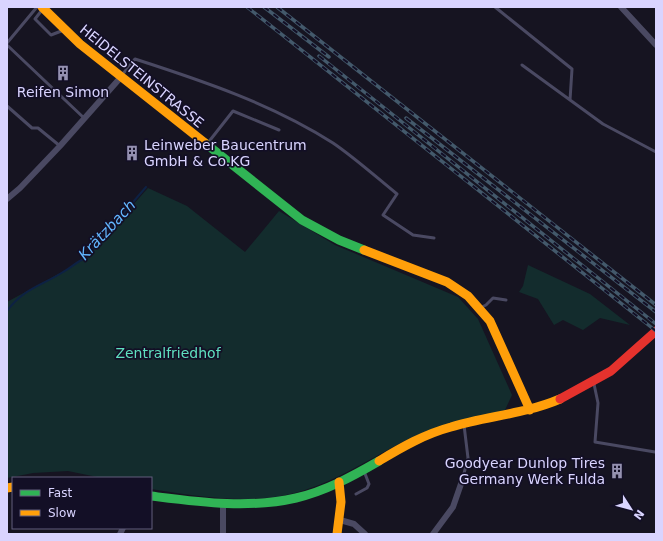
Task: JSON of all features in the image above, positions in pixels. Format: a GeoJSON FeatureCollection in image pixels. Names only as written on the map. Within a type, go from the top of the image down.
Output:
{"type":"FeatureCollection","features":[{"type":"Feature","properties":{"kind":"main road","name":"HEIDELSTEINSTRASSE"},"geometry":{"type":"LineString","coordinates":[[41,7],[64,30],[206,146],[281,204],[319,230],[346,243],[447,282],[468,296],[490,321],[530,410]]}},
{"type":"Feature","properties":{"kind":"main road"},"geometry":{"type":"LineString","coordinates":[[152,496],[246,505],[283,502],[311,494],[364,470],[424,436],[464,424],[530,410],[550,403],[610,372],[656,331]]}},
{"type":"Feature","properties":{"kind":"main road"},"geometry":{"type":"LineString","coordinates":[[337,534],[342,497],[339,482]]}},
{"type":"Feature","properties":{"kind":"street"},"geometry":{"type":"LineString","coordinates":[[621,7],[656,45]]}},
{"type":"Feature","properties":{"kind":"street"},"geometry":{"type":"LineString","coordinates":[[7,199],[20,188],[60,146],[121,77]]}},
{"type":"Feature","properties":{"kind":"street"},"geometry":{"type":"LineString","coordinates":[[433,534],[454,507],[462,481]]}},
{"type":"Feature","properties":{"kind":"street"},"geometry":{"type":"LineString","coordinates":[[223,504],[223,534]]}},
{"type":"Feature","properties":{"kind":"street"},"geometry":{"type":"LineString","coordinates":[[340,520],[354,524],[365,534]]}},
{"type":"Feature","properties":{"kind":"lane"},"geometry":{"type":"LineString","coordinates":[[41,7],[35,19],[51,35],[64,30]]}},
{"type":"Feature","properties":{"kind":"lane"},"geometry":{"type":"LineString","coordinates":[[41,7],[7,44],[84,119]]}},
{"type":"Feature","properties":{"kind":"lane"},"geometry":{"type":"LineString","coordinates":[[495,7],[572,69],[570,100]]}},
{"type":"Feature","properties":{"kind":"lane"},"geometry":{"type":"LineString","coordinates":[[121,77],[135,58],[211,83],[286,117],[334,144],[397,194],[383,215],[413,235],[434,238]]}},
{"type":"Feature","properties":{"kind":"lane"},"geometry":{"type":"LineString","coordinates":[[522,65],[604,124],[656,152]]}},
{"type":"Feature","properties":{"kind":"lane"},"geometry":{"type":"LineString","coordinates":[[7,106],[32,128],[38,128],[60,146]]}},
{"type":"Feature","properties":{"kind":"lane"},"geometry":{"type":"LineString","coordinates":[[206,146],[234,111],[279,130]]}},
{"type":"Feature","properties":{"kind":"lane"},"geometry":{"type":"LineString","coordinates":[[480,308],[486,305],[493,298],[506,300]]}},
{"type":"Feature","properties":{"kind":"lane"},"geometry":{"type":"LineString","coordinates":[[593,382],[597,393],[598,403],[595,442],[654,452]]}},
{"type":"Feature","properties":{"kind":"lane"},"geometry":{"type":"LineString","coordinates":[[462,481],[468,452],[464,424]]}},
{"type":"Feature","properties":{"kind":"lane"},"geometry":{"type":"LineString","coordinates":[[356,494],[367,488],[369,484],[364,470]]}},
{"type":"Feature","properties":{"kind":"green space","name":"Zentralfriedhof"},"geometry":{"type":"Polygon","coordinates":[[[148,188],[187,206],[245,252],[279,211],[335,245],[458,297],[478,319],[512,395],[505,410],[426,431],[337,477],[304,490],[270,498],[218,498],[152,489],[152,477],[97,477],[68,471],[33,473],[7,478],[7,302],[73,266],[93,250],[148,188]]]}},
{"type":"Feature","properties":{"kind":"green space"},"geometry":{"type":"Polygon","coordinates":[[[528,265],[590,294],[630,325],[600,318],[583,330],[563,320],[554,325],[538,299],[519,292],[523,286],[528,265]]]}},
{"type":"Feature","properties":{"kind":"waterway","name":"Krätzbach"},"geometry":{"type":"LineString","coordinates":[[7,311],[19,298],[33,288],[55,277],[84,259],[146,187]]}},
{"type":"Feature","properties":{"kind":"railway"},"geometry":{"type":"LineString","coordinates":[[247,7],[656,331]]}},
{"type":"Feature","properties":{"kind":"railway"},"geometry":{"type":"LineString","coordinates":[[264,7],[329,57]]}},
{"type":"Feature","properties":{"kind":"railway"},"geometry":{"type":"LineString","coordinates":[[277,7],[656,305]]}},
{"type":"Feature","properties":{"kind":"railway"},"geometry":{"type":"LineString","coordinates":[[319,56],[656,324]]}},
{"type":"Feature","properties":{"kind":"railway"},"geometry":{"type":"LineString","coordinates":[[406,118],[656,312]]}},
{"type":"Feature","properties":{"kind":"traffic: fast"},"geometry":{"type":"LineString","coordinates":[[205,143],[302,220],[339,240],[364,250]]}},
{"type":"Feature","properties":{"kind":"traffic: fast"},"geometry":{"type":"LineString","coordinates":[[152,496],[242,504],[278,501],[307,495],[329,487],[379,461]]}},
{"type":"Feature","properties":{"kind":"traffic: slow"},"geometry":{"type":"LineString","coordinates":[[42,7],[80,44],[205,143]]}},
{"type":"Feature","properties":{"kind":"traffic: slow"},"geometry":{"type":"LineString","coordinates":[[364,250],[447,282],[468,296],[490,321],[530,410]]}},
{"type":"Feature","properties":{"kind":"traffic: slow"},"geometry":{"type":"LineString","coordinates":[[379,461],[414,441],[432,433],[465,423],[520,412],[560,399]]}},
{"type":"Feature","properties":{"kind":"traffic: slow"},"geometry":{"type":"LineString","coordinates":[[337,534],[341,502],[339,482]]}},
{"type":"Feature","properties":{"kind":"traffic: slow"},"geometry":{"type":"LineString","coordinates":[[7,488],[12,487]]}},
{"type":"Feature","properties":{"kind":"traffic: jam"},"geometry":{"type":"LineString","coordinates":[[560,399],[611,371],[656,331]]}},
{"type":"Feature","properties":{"kind":"place","name":"Reifen Simon"},"geometry":{"type":"Point","coordinates":[63,73]}},
{"type":"Feature","properties":{"kind":"place","name":"Leinweber Baucentrum GmbH & Co.KG"},"geometry":{"type":"Point","coordinates":[132,153]}},
{"type":"Feature","properties":{"kind":"place","name":"Goodyear Dunlop Tires Germany Werk Fulda"},"geometry":{"type":"Point","coordinates":[617,471]}}]}
